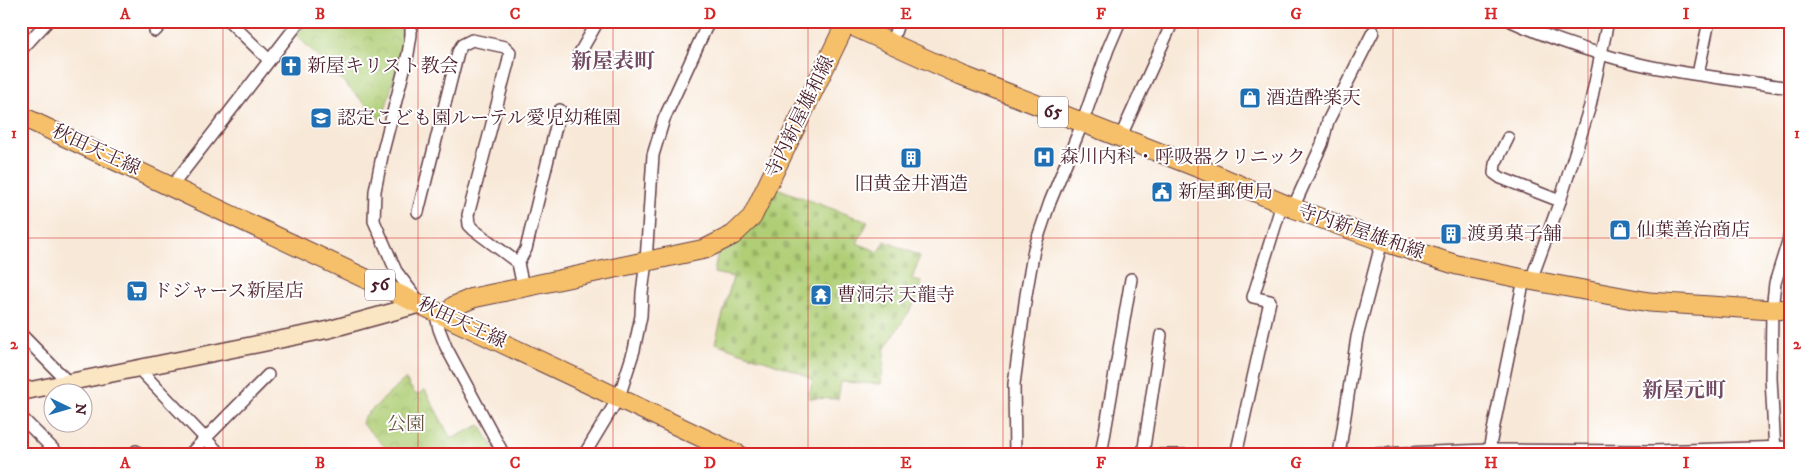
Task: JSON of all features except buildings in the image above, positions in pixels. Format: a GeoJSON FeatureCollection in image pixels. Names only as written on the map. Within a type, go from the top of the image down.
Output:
{"type":"FeatureCollection","features":[{"type":"Feature","properties":{"kind":"main road","name":"寺内新屋雄和線"},"geometry":{"type":"LineString","coordinates":[[435,310],[454,306],[473,298],[705,249],[733,235],[752,217],[844,22],[961,75],[1082,124],[1204,170],[1288,206],[1382,241],[1457,265],[1649,302],[1781,309]]}},
{"type":"Feature","properties":{"kind":"main road","name":"秋田天王線"},"geometry":{"type":"LineString","coordinates":[[21,116],[619,397],[708,448],[739,455]]}},
{"type":"Feature","properties":{"kind":"street"},"geometry":{"type":"LineString","coordinates":[[21,50],[48,21]]}},
{"type":"Feature","properties":{"kind":"street"},"geometry":{"type":"LineString","coordinates":[[155,31],[165,21]]}},
{"type":"Feature","properties":{"kind":"street"},"geometry":{"type":"LineString","coordinates":[[229,21],[269,60]]}},
{"type":"Feature","properties":{"kind":"street"},"geometry":{"type":"LineString","coordinates":[[172,186],[300,21]]}},
{"type":"Feature","properties":{"kind":"street"},"geometry":{"type":"LineString","coordinates":[[411,21],[412,35],[408,54],[375,191],[374,221],[396,271],[435,310],[438,329],[446,347],[504,455]]}},
{"type":"Feature","properties":{"kind":"street"},"geometry":{"type":"LineString","coordinates":[[578,56],[598,21]]}},
{"type":"Feature","properties":{"kind":"street"},"geometry":{"type":"LineString","coordinates":[[584,455],[619,397],[634,350],[641,316],[653,155],[664,119],[709,21]]}},
{"type":"Feature","properties":{"kind":"street"},"geometry":{"type":"LineString","coordinates":[[891,44],[900,21]]}},
{"type":"Feature","properties":{"kind":"street"},"geometry":{"type":"LineString","coordinates":[[1015,455],[1014,384],[1034,249],[1050,202],[1082,124],[1108,49],[1120,21]]}},
{"type":"Feature","properties":{"kind":"street"},"geometry":{"type":"LineString","coordinates":[[1120,138],[1173,21]]}},
{"type":"Feature","properties":{"kind":"street"},"geometry":{"type":"LineString","coordinates":[[1511,21],[1543,35],[1602,55],[1665,69],[1790,88]]}},
{"type":"Feature","properties":{"kind":"street"},"geometry":{"type":"LineString","coordinates":[[1489,450],[1528,280],[1560,201],[1590,106],[1608,21]]}},
{"type":"Feature","properties":{"kind":"street"},"geometry":{"type":"LineString","coordinates":[[1698,74],[1709,21]]}},
{"type":"Feature","properties":{"kind":"street"},"geometry":{"type":"LineString","coordinates":[[1236,455],[1270,301],[1253,297],[1288,206],[1322,144],[1328,121],[1373,32]]}},
{"type":"Feature","properties":{"kind":"street"},"geometry":{"type":"LineString","coordinates":[[418,212],[458,52],[462,45],[472,40],[505,47],[510,52],[508,63],[468,215],[469,225],[474,230],[518,263]]}},
{"type":"Feature","properties":{"kind":"street"},"geometry":{"type":"LineString","coordinates":[[523,287],[518,263],[526,248],[560,110]]}},
{"type":"Feature","properties":{"kind":"street"},"geometry":{"type":"LineString","coordinates":[[1508,138],[1495,164],[1494,173],[1501,178],[1560,201]]}},
{"type":"Feature","properties":{"kind":"street"},"geometry":{"type":"LineString","coordinates":[[1775,451],[1771,378],[1781,309],[1775,283],[1790,235]]}},
{"type":"Feature","properties":{"kind":"street"},"geometry":{"type":"LineString","coordinates":[[1339,455],[1357,337],[1382,241]]}},
{"type":"Feature","properties":{"kind":"street"},"geometry":{"type":"LineString","coordinates":[[1101,455],[1131,279]]}},
{"type":"Feature","properties":{"kind":"street"},"geometry":{"type":"LineString","coordinates":[[21,392],[435,310]]}},
{"type":"Feature","properties":{"kind":"street"},"geometry":{"type":"LineString","coordinates":[[21,334],[68,382]]}},
{"type":"Feature","properties":{"kind":"street"},"geometry":{"type":"LineString","coordinates":[[1143,454],[1161,335]]}},
{"type":"Feature","properties":{"kind":"street"},"geometry":{"type":"LineString","coordinates":[[138,368],[221,455]]}},
{"type":"Feature","properties":{"kind":"street"},"geometry":{"type":"LineString","coordinates":[[189,455],[268,375]]}},
{"type":"Feature","properties":{"kind":"street"},"geometry":{"type":"LineString","coordinates":[[21,417],[59,455]]}},
{"type":"Feature","properties":{"kind":"street"},"geometry":{"type":"LineString","coordinates":[[1347,455],[1489,450],[1562,453],[1775,451],[1790,447]]}},
{"type":"Feature","properties":{"kind":"street"},"geometry":{"type":"LineString","coordinates":[[1133,455],[1242,455]]}},
{"type":"Feature","properties":{"kind":"green space"},"geometry":{"type":"Polygon","coordinates":[[[307,21],[401,21],[402,50],[382,121],[296,35],[307,21]]]}},
{"type":"Feature","properties":{"kind":"green space"},"geometry":{"type":"Polygon","coordinates":[[[771,186],[868,222],[857,243],[879,252],[885,241],[920,256],[912,279],[921,282],[916,301],[885,348],[881,384],[841,382],[838,399],[808,398],[813,380],[798,372],[715,343],[733,277],[714,273],[718,250],[771,186]]]}},
{"type":"Feature","properties":{"kind":"green space","name":"公園"},"geometry":{"type":"Polygon","coordinates":[[[405,379],[416,395],[425,390],[451,439],[480,425],[498,455],[393,455],[362,424],[364,417],[405,379]]]}},
{"type":"Feature","properties":{"kind":"place","name":"新屋キリスト教会"},"geometry":{"type":"Point","coordinates":[291,66]}},
{"type":"Feature","properties":{"kind":"place","name":"酒造酔楽天"},"geometry":{"type":"Point","coordinates":[1250,98]}},
{"type":"Feature","properties":{"kind":"place","name":"認定こども園ルーテル愛児幼稚園"},"geometry":{"type":"Point","coordinates":[321,118]}},
{"type":"Feature","properties":{"kind":"place","name":"森川内科・呼吸器クリニック"},"geometry":{"type":"Point","coordinates":[1044,157]}},
{"type":"Feature","properties":{"kind":"place","name":"旧黄金井酒造"},"geometry":{"type":"Point","coordinates":[911,158]}},
{"type":"Feature","properties":{"kind":"place","name":"新屋郵便局"},"geometry":{"type":"Point","coordinates":[1162,192]}},
{"type":"Feature","properties":{"kind":"place","name":"仙葉善治商店"},"geometry":{"type":"Point","coordinates":[1620,230]}},
{"type":"Feature","properties":{"kind":"place","name":"渡勇菓子舗"},"geometry":{"type":"Point","coordinates":[1451,234]}},
{"type":"Feature","properties":{"kind":"place","name":"ドジャース新屋店"},"geometry":{"type":"Point","coordinates":[137,291]}},
{"type":"Feature","properties":{"kind":"place","name":"曹洞宗 天龍寺"},"geometry":{"type":"Point","coordinates":[821,295]}},
{"type":"Feature","properties":{"kind":"district","name":"新屋表町"},"geometry":{"type":"Point","coordinates":[613,62]}},
{"type":"Feature","properties":{"kind":"district","name":"新屋元町"},"geometry":{"type":"Point","coordinates":[1684,391]}}]}
